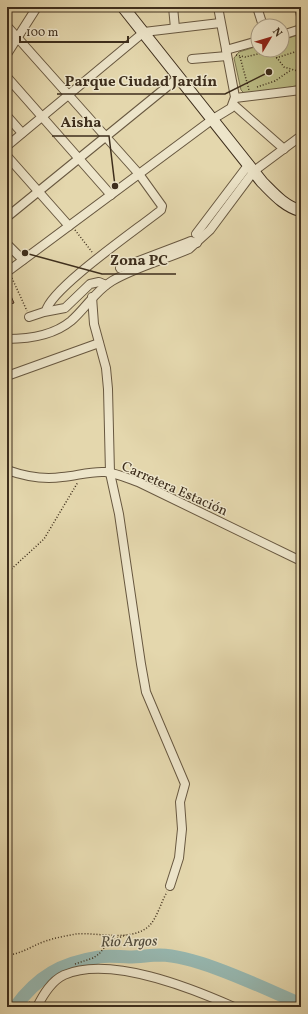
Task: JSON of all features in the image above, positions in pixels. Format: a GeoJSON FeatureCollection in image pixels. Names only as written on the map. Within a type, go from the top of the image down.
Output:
{"type":"FeatureCollection","features":[{"type":"Feature","properties":{"kind":"main road"},"geometry":{"type":"LineString","coordinates":[[123,7],[251,167],[279,199],[288,206],[301,211]]}},
{"type":"Feature","properties":{"kind":"street"},"geometry":{"type":"LineString","coordinates":[[7,54],[37,7]]}},
{"type":"Feature","properties":{"kind":"street"},"geometry":{"type":"LineString","coordinates":[[173,7],[175,28]]}},
{"type":"Feature","properties":{"kind":"street"},"geometry":{"type":"LineString","coordinates":[[219,7],[220,23],[228,52],[234,102],[284,149]]}},
{"type":"Feature","properties":{"kind":"street"},"geometry":{"type":"LineString","coordinates":[[257,7],[260,18]]}},
{"type":"Feature","properties":{"kind":"street"},"geometry":{"type":"LineString","coordinates":[[299,7],[301,16]]}},
{"type":"Feature","properties":{"kind":"street"},"geometry":{"type":"LineString","coordinates":[[7,146],[144,32],[220,23]]}},
{"type":"Feature","properties":{"kind":"street"},"geometry":{"type":"LineString","coordinates":[[7,26],[139,174],[161,204],[162,208],[97,259],[57,294],[48,305],[46,311]]}},
{"type":"Feature","properties":{"kind":"street"},"geometry":{"type":"LineString","coordinates":[[290,32],[301,29]]}},
{"type":"Feature","properties":{"kind":"street"},"geometry":{"type":"LineString","coordinates":[[192,59],[228,52],[250,44]]}},
{"type":"Feature","properties":{"kind":"street"},"geometry":{"type":"LineString","coordinates":[[7,77],[80,158],[111,195]]}},
{"type":"Feature","properties":{"kind":"street"},"geometry":{"type":"LineString","coordinates":[[7,217],[179,77]]}},
{"type":"Feature","properties":{"kind":"street"},"geometry":{"type":"LineString","coordinates":[[8,271],[213,120],[227,112],[234,102],[247,95],[301,90]]}},
{"type":"Feature","properties":{"kind":"street"},"geometry":{"type":"LineString","coordinates":[[7,116],[22,133]]}},
{"type":"Feature","properties":{"kind":"street"},"geometry":{"type":"LineString","coordinates":[[196,234],[251,167],[300,140]]}},
{"type":"Feature","properties":{"kind":"street"},"geometry":{"type":"LineString","coordinates":[[7,156],[70,225]]}},
{"type":"Feature","properties":{"kind":"street"},"geometry":{"type":"LineString","coordinates":[[8,339],[38,336],[64,326],[106,285],[125,274],[189,249],[197,243],[218,220],[251,167]]}},
{"type":"Feature","properties":{"kind":"street"},"geometry":{"type":"LineString","coordinates":[[120,268],[191,241],[197,243]]}},
{"type":"Feature","properties":{"kind":"street"},"geometry":{"type":"LineString","coordinates":[[7,244],[23,260]]}},
{"type":"Feature","properties":{"kind":"street"},"geometry":{"type":"LineString","coordinates":[[30,317],[46,311],[65,308],[90,284],[99,282],[106,285]]}},
{"type":"Feature","properties":{"kind":"street"},"geometry":{"type":"LineString","coordinates":[[92,298],[94,324],[106,368],[110,473],[119,514],[146,692],[185,784],[180,802],[182,830],[179,858],[170,886]]}},
{"type":"Feature","properties":{"kind":"street"},"geometry":{"type":"LineString","coordinates":[[7,376],[99,343]]}},
{"type":"Feature","properties":{"kind":"street","name":"Carretera Estación"},"geometry":{"type":"LineString","coordinates":[[7,470],[27,476],[47,478],[60,478],[85,473],[110,473],[138,482],[301,561]]}},
{"type":"Feature","properties":{"kind":"street"},"geometry":{"type":"LineString","coordinates":[[37,1007],[51,986],[64,975],[80,971],[108,969],[144,976],[191,989],[234,1007]]}},
{"type":"Feature","properties":{"kind":"path"},"geometry":{"type":"LineString","coordinates":[[290,54],[301,50]]}},
{"type":"Feature","properties":{"kind":"path"},"geometry":{"type":"LineString","coordinates":[[228,52],[240,57],[250,56]]}},
{"type":"Feature","properties":{"kind":"path"},"geometry":{"type":"LineString","coordinates":[[240,57],[247,95]]}},
{"type":"Feature","properties":{"kind":"path"},"geometry":{"type":"LineString","coordinates":[[276,58],[284,67],[301,72]]}},
{"type":"Feature","properties":{"kind":"path"},"geometry":{"type":"LineString","coordinates":[[247,95],[254,89],[279,79],[291,70]]}},
{"type":"Feature","properties":{"kind":"path"},"geometry":{"type":"LineString","coordinates":[[70,225],[97,259]]}},
{"type":"Feature","properties":{"kind":"path"},"geometry":{"type":"LineString","coordinates":[[8,271],[30,317]]}},
{"type":"Feature","properties":{"kind":"path"},"geometry":{"type":"LineString","coordinates":[[7,573],[48,534],[72,491],[85,473]]}},
{"type":"Feature","properties":{"kind":"path"},"geometry":{"type":"LineString","coordinates":[[64,975],[78,962],[93,958],[99,954],[110,941],[148,926],[154,919],[170,886]]}},
{"type":"Feature","properties":{"kind":"path"},"geometry":{"type":"LineString","coordinates":[[7,956],[21,954],[44,942],[77,934],[128,934]]}},
{"type":"Feature","properties":{"kind":"green space"},"geometry":{"type":"Polygon","coordinates":[[[301,34],[301,85],[254,94],[244,93],[241,90],[234,58],[239,52],[250,49],[250,58],[290,58],[290,37],[301,34]]]}},
{"type":"Feature","properties":{"kind":"building"},"geometry":{"type":"Polygon","coordinates":[[[7,287],[14,303],[7,305],[7,287]]]}},
{"type":"Feature","properties":{"kind":"waterway","name":"Río Argos"},"geometry":{"type":"LineString","coordinates":[[15,1007],[32,987],[42,979],[62,967],[73,963],[103,956],[133,957],[160,955],[176,957],[212,967],[301,1004]]}},
{"type":"Feature","properties":{"kind":"place","name":"Parque Ciudad Jardín"},"geometry":{"type":"Point","coordinates":[269,72]}},
{"type":"Feature","properties":{"kind":"place","name":"Aisha"},"geometry":{"type":"Point","coordinates":[115,186]}},
{"type":"Feature","properties":{"kind":"place","name":"Zona PC"},"geometry":{"type":"Point","coordinates":[25,253]}}]}
